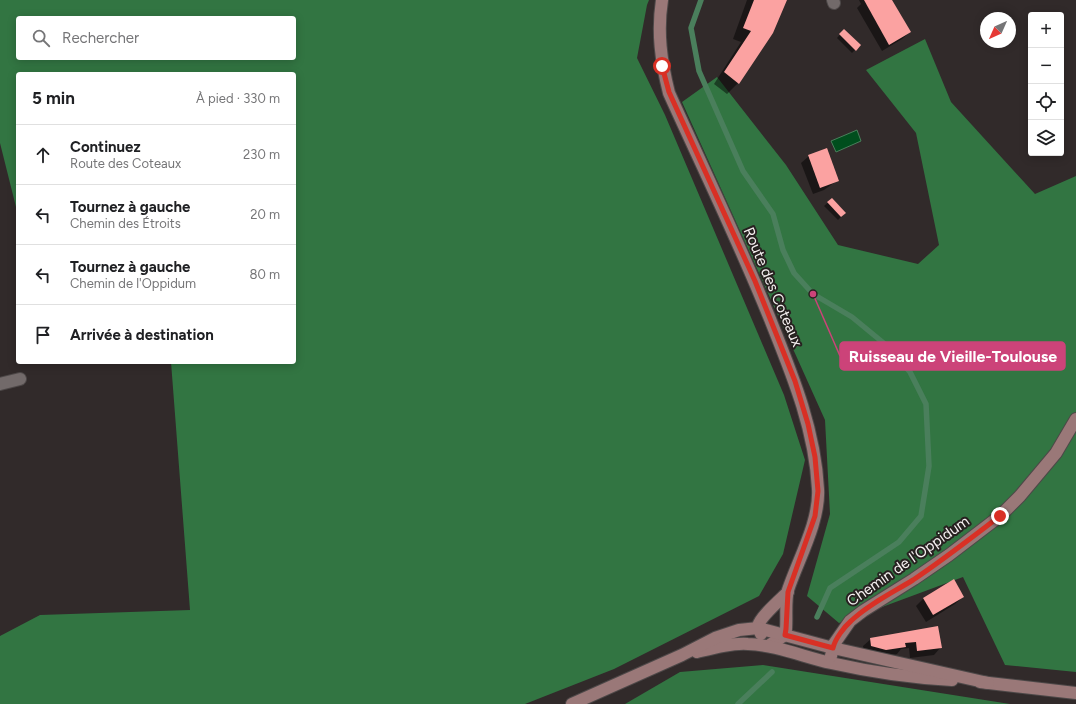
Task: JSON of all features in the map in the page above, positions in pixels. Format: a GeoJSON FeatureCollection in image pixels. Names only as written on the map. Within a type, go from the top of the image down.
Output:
{"type":"FeatureCollection","features":[{"type":"Feature","properties":{"kind":"street","name":"Route des Coteaux"},"geometry":{"type":"LineString","coordinates":[[662,0],[659,17],[660,44],[662,66],[669,92],[755,281],[795,381],[808,424],[815,457],[818,491],[815,516],[788,592],[785,635]]}},
{"type":"Feature","properties":{"kind":"street"},"geometry":{"type":"LineString","coordinates":[[0,384],[20,379]]}},
{"type":"Feature","properties":{"kind":"street","name":"Chemin de l'Oppidum"},"geometry":{"type":"LineString","coordinates":[[830,663],[834,644],[850,621],[949,555],[1000,516],[1020,496],[1056,453],[1076,419]]}},
{"type":"Feature","properties":{"kind":"street","name":"Route des Coteaux"},"geometry":{"type":"LineString","coordinates":[[758,628],[764,615],[788,592]]}},
{"type":"Feature","properties":{"kind":"street"},"geometry":{"type":"LineString","coordinates":[[572,704],[682,655],[715,638],[739,630],[758,628],[833,648],[988,683]]}},
{"type":"Feature","properties":{"kind":"street"},"geometry":{"type":"LineString","coordinates":[[758,628],[768,646]]}},
{"type":"Feature","properties":{"kind":"street"},"geometry":{"type":"LineString","coordinates":[[768,646],[785,635]]}},
{"type":"Feature","properties":{"kind":"street"},"geometry":{"type":"LineString","coordinates":[[682,655],[747,643],[768,646],[862,670],[924,679],[988,683],[1076,692]]}},
{"type":"Feature","properties":{"kind":"shaded area"},"geometry":{"type":"Polygon","coordinates":[[[0,0],[649,0],[637,58],[665,115],[784,395],[805,460],[783,554],[759,596],[614,669],[525,704],[0,704],[0,636],[40,615],[190,610],[171,364],[296,364],[296,72],[16,72],[16,207],[0,143],[0,0]]]}},
{"type":"Feature","properties":{"kind":"shaded area"},"geometry":{"type":"Polygon","coordinates":[[[925,39],[951,102],[1035,194],[1076,176],[1076,672],[1005,665],[963,577],[839,623],[807,596],[830,514],[825,420],[682,102],[717,77],[786,165],[838,245],[918,264],[939,245],[916,133],[866,70],[925,39]]]}},
{"type":"Feature","properties":{"kind":"shaded area"},"geometry":{"type":"Polygon","coordinates":[[[857,130],[861,141],[836,152],[831,141],[857,130]]]}},
{"type":"Feature","properties":{"kind":"shaded area"},"geometry":{"type":"Polygon","coordinates":[[[763,665],[1010,704],[625,704],[680,672],[763,665]]]}},
{"type":"Feature","properties":{"kind":"building"},"geometry":{"type":"Polygon","coordinates":[[[754,0],[787,0],[773,33],[739,84],[724,72],[751,31],[743,28],[754,0]]]}},
{"type":"Feature","properties":{"kind":"building"},"geometry":{"type":"Polygon","coordinates":[[[864,0],[892,0],[911,32],[889,45],[864,0]]]}},
{"type":"Feature","properties":{"kind":"building"},"geometry":{"type":"Polygon","coordinates":[[[844,29],[861,45],[856,51],[839,34],[844,29]]]}},
{"type":"Feature","properties":{"kind":"building"},"geometry":{"type":"Polygon","coordinates":[[[827,148],[839,181],[820,188],[808,155],[827,148]]]}},
{"type":"Feature","properties":{"kind":"building"},"geometry":{"type":"Polygon","coordinates":[[[832,198],[846,213],[841,217],[827,202],[832,198]]]}},
{"type":"Feature","properties":{"kind":"building"},"geometry":{"type":"Polygon","coordinates":[[[954,579],[964,597],[933,615],[923,598],[954,579]]]}},
{"type":"Feature","properties":{"kind":"building"},"geometry":{"type":"Polygon","coordinates":[[[938,626],[942,648],[917,651],[916,642],[905,643],[906,647],[886,650],[871,646],[870,638],[938,626]]]}},
{"type":"Feature","properties":{"kind":"waterway"},"geometry":{"type":"LineString","coordinates":[[701,0],[691,28],[699,71],[743,171],[773,214],[783,250],[794,273],[813,294],[852,317],[886,345],[910,372],[926,404],[929,466],[921,516],[899,542],[830,588],[817,617]]}},
{"type":"Feature","properties":{"kind":"waterway"},"geometry":{"type":"LineString","coordinates":[[738,704],[772,672]]}},
{"type":"Feature","properties":{"kind":"place","name":"Ruisseau de Vieille-Toulouse"},"geometry":{"type":"Point","coordinates":[813,294]}},
{"type":"Feature","properties":{"kind":"route"},"geometry":{"type":"LineString","coordinates":[[662,66],[669,92],[755,281],[795,381],[808,424],[815,457],[818,491],[815,516],[788,592],[785,635],[833,648],[841,632],[850,621],[949,555],[1000,516]]}}]}
